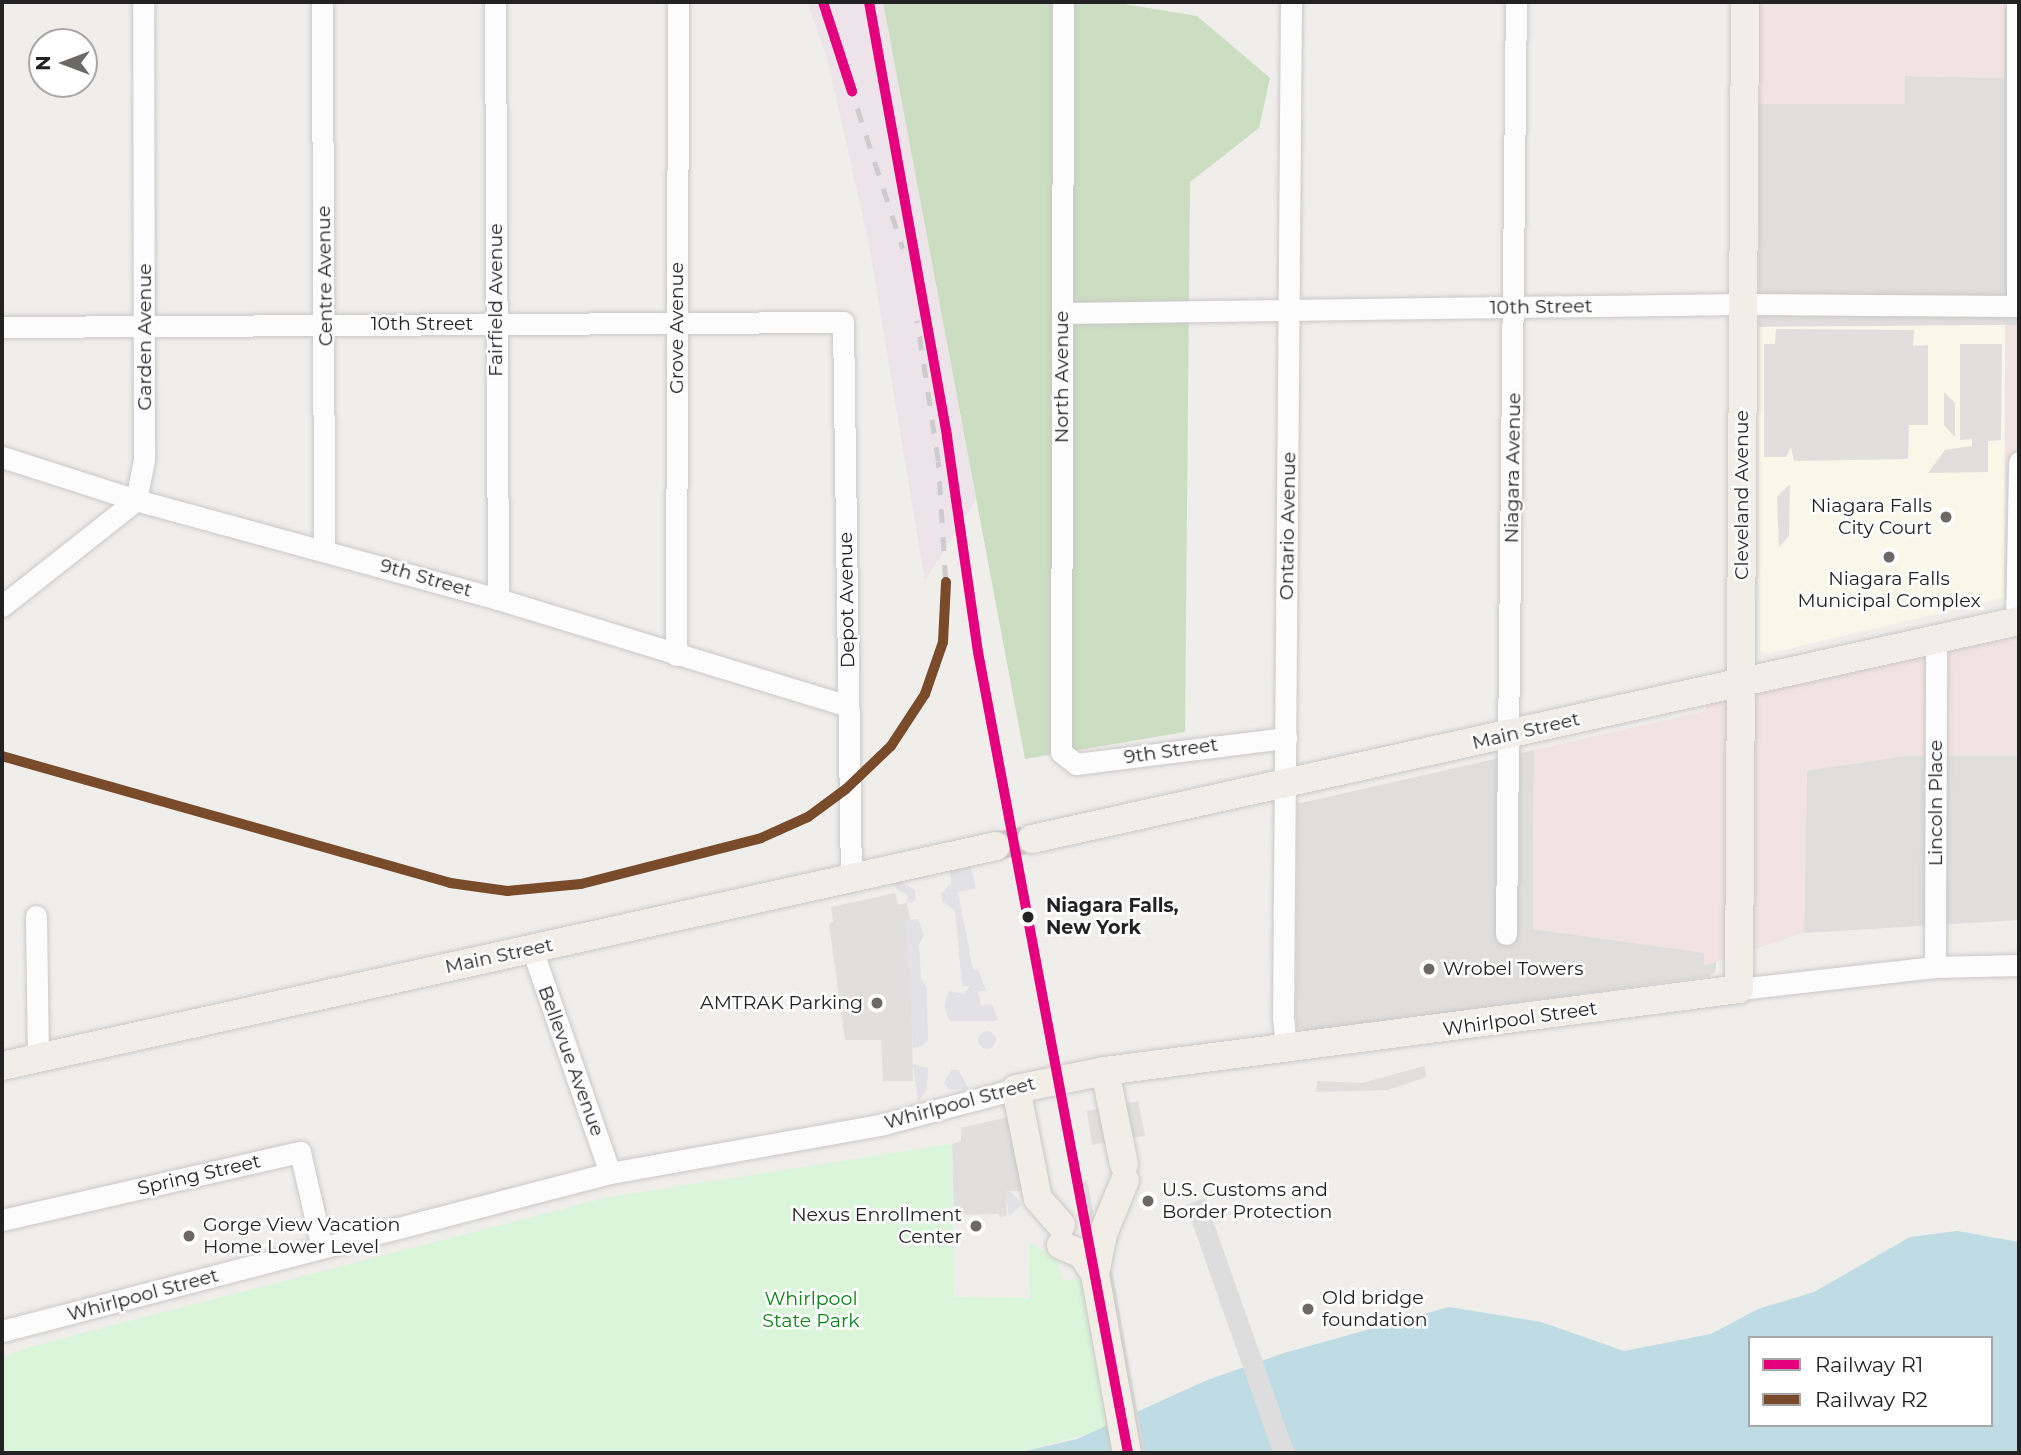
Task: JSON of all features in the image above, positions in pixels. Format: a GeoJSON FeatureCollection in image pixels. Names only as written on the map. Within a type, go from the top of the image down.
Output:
{"type":"FeatureCollection","features":[{"type":"Feature","properties":{"kind":"main road","name":"Cleveland Avenue"},"geometry":{"type":"LineString","coordinates":[[1739,989],[1745,2]]}},
{"type":"Feature","properties":{"kind":"main road","name":"Main Street"},"geometry":{"type":"LineString","coordinates":[[1032,839],[2018,621]]}},
{"type":"Feature","properties":{"kind":"main road","name":"Main Street"},"geometry":{"type":"LineString","coordinates":[[2,1066],[996,846]]}},
{"type":"Feature","properties":{"kind":"main road","name":"Whirlpool Street"},"geometry":{"type":"LineString","coordinates":[[1016,1089],[1105,1071],[1286,1050],[1739,989]]}},
{"type":"Feature","properties":{"kind":"main road"},"geometry":{"type":"LineString","coordinates":[[1095,1274],[1103,1234],[1125,1172],[1105,1071]]}},
{"type":"Feature","properties":{"kind":"main road"},"geometry":{"type":"LineString","coordinates":[[1016,1089],[1035,1190],[1060,1233],[1087,1259],[1095,1274],[1128,1453]]}},
{"type":"Feature","properties":{"kind":"street","name":"Garden Avenue"},"geometry":{"type":"LineString","coordinates":[[136,500],[144,460],[146,326],[143,2]]}},
{"type":"Feature","properties":{"kind":"street","name":"Centre Avenue"},"geometry":{"type":"LineString","coordinates":[[321,2],[326,325],[324,550]]}},
{"type":"Feature","properties":{"kind":"street","name":"Fairfield Avenue"},"geometry":{"type":"LineString","coordinates":[[495,2],[498,599]]}},
{"type":"Feature","properties":{"kind":"street","name":"Grove Avenue"},"geometry":{"type":"LineString","coordinates":[[676,655],[678,2]]}},
{"type":"Feature","properties":{"kind":"street","name":"North Avenue"},"geometry":{"type":"LineString","coordinates":[[1061,752],[1063,2]]}},
{"type":"Feature","properties":{"kind":"street","name":"Ontario Avenue"},"geometry":{"type":"LineString","coordinates":[[1286,1050],[1283,1018],[1291,2]]}},
{"type":"Feature","properties":{"kind":"street","name":"Niagara Avenue"},"geometry":{"type":"LineString","coordinates":[[1506,933],[1515,308],[1516,2]]}},
{"type":"Feature","properties":{"kind":"street"},"geometry":{"type":"LineString","coordinates":[[2017,2],[2018,306]]}},
{"type":"Feature","properties":{"kind":"street","name":"10th Street"},"geometry":{"type":"LineString","coordinates":[[1062,313],[1743,304],[2018,306]]}},
{"type":"Feature","properties":{"kind":"street","name":"10th Street"},"geometry":{"type":"LineString","coordinates":[[2,327],[843,322]]}},
{"type":"Feature","properties":{"kind":"street","name":"Depot Avenue"},"geometry":{"type":"LineString","coordinates":[[843,322],[851,878]]}},
{"type":"Feature","properties":{"kind":"street","name":"9th Street"},"geometry":{"type":"LineString","coordinates":[[2,457],[136,500],[498,599],[848,706]]}},
{"type":"Feature","properties":{"kind":"street"},"geometry":{"type":"LineString","coordinates":[[2018,621],[2019,462]]}},
{"type":"Feature","properties":{"kind":"street"},"geometry":{"type":"LineString","coordinates":[[2,606],[136,500]]}},
{"type":"Feature","properties":{"kind":"street","name":"Lincoln Place"},"geometry":{"type":"LineString","coordinates":[[1935,967],[1936,638]]}},
{"type":"Feature","properties":{"kind":"street","name":"9th Street"},"geometry":{"type":"LineString","coordinates":[[1061,752],[1076,764],[1286,738]]}},
{"type":"Feature","properties":{"kind":"street"},"geometry":{"type":"LineString","coordinates":[[36,916],[38,1059]]}},
{"type":"Feature","properties":{"kind":"street","name":"Bellevue Avenue"},"geometry":{"type":"LineString","coordinates":[[532,949],[610,1173]]}},
{"type":"Feature","properties":{"kind":"street","name":"Whirlpool Street"},"geometry":{"type":"LineString","coordinates":[[1739,989],[1935,967],[2019,965]]}},
{"type":"Feature","properties":{"kind":"street","name":"Whirlpool Street"},"geometry":{"type":"LineString","coordinates":[[2,1331],[610,1173],[884,1124],[1016,1089]]}},
{"type":"Feature","properties":{"kind":"street","name":"Spring Street"},"geometry":{"type":"LineString","coordinates":[[2,1220],[300,1152],[322,1248]]}},
{"type":"Feature","properties":{"kind":"shaded area"},"geometry":{"type":"Polygon","coordinates":[[[807,2],[883,2],[976,500],[925,581],[869,244],[827,58],[807,2]]]}},
{"type":"Feature","properties":{"kind":"shaded area"},"geometry":{"type":"Polygon","coordinates":[[[1759,2],[2004,2],[2004,78],[1905,76],[1905,104],[1758,104],[1759,2]]]}},
{"type":"Feature","properties":{"kind":"shaded area"},"geometry":{"type":"Polygon","coordinates":[[[2004,7],[2019,7],[2019,325],[1759,327],[1758,104],[1905,104],[1905,76],[2003,78],[2004,7]]]}},
{"type":"Feature","properties":{"kind":"shaded area"},"geometry":{"type":"Polygon","coordinates":[[[2005,325],[2019,325],[2019,595],[2004,598],[2005,325]]]}},
{"type":"Feature","properties":{"kind":"shaded area"},"geometry":{"type":"Polygon","coordinates":[[[2005,325],[2004,598],[1766,654],[1760,651],[1759,327],[2005,325]]]}},
{"type":"Feature","properties":{"kind":"shaded area"},"geometry":{"type":"Polygon","coordinates":[[[1776,329],[1914,330],[1913,346],[1928,345],[1928,425],[1909,425],[1908,459],[1794,461],[1791,447],[1786,457],[1764,457],[1764,344],[1775,344],[1776,329]]]}},
{"type":"Feature","properties":{"kind":"shaded area"},"geometry":{"type":"Polygon","coordinates":[[[1960,344],[2002,344],[2001,440],[1988,441],[1988,472],[1928,473],[1945,450],[1972,446],[1972,439],[1960,440],[1960,344]]]}},
{"type":"Feature","properties":{"kind":"shaded area"},"geometry":{"type":"Polygon","coordinates":[[[1944,392],[1955,403],[1955,437],[1944,425],[1944,392]]]}},
{"type":"Feature","properties":{"kind":"shaded area"},"geometry":{"type":"Polygon","coordinates":[[[1790,484],[1789,536],[1779,547],[1777,497],[1790,484]]]}},
{"type":"Feature","properties":{"kind":"shaded area"},"geometry":{"type":"Polygon","coordinates":[[[2019,622],[2019,756],[1905,756],[1807,771],[1804,933],[1704,966],[1704,953],[1533,929],[1534,750],[1706,711],[1707,694],[2019,622]]]}},
{"type":"Feature","properties":{"kind":"shaded area"},"geometry":{"type":"Polygon","coordinates":[[[1534,750],[1533,929],[1716,954],[1716,970],[1710,976],[1311,1032],[1296,1028],[1297,804],[1534,750]]]}},
{"type":"Feature","properties":{"kind":"shaded area"},"geometry":{"type":"Polygon","coordinates":[[[1905,756],[2019,756],[2019,920],[1804,933],[1807,770],[1905,756]]]}},
{"type":"Feature","properties":{"kind":"shaded area"},"geometry":{"type":"Polygon","coordinates":[[[971,867],[976,888],[958,892],[973,970],[978,969],[986,990],[978,992],[981,1006],[992,1004],[998,1020],[994,1021],[950,1021],[944,1006],[949,991],[964,994],[970,986],[962,986],[955,911],[942,901],[941,894],[951,883],[950,871],[971,867]]]}},
{"type":"Feature","properties":{"kind":"shaded area"},"geometry":{"type":"Polygon","coordinates":[[[901,882],[915,890],[916,901],[907,903],[908,895],[896,889],[895,883],[901,882]]]}},
{"type":"Feature","properties":{"kind":"shaded area","name":"AMTRAK Parking"},"geometry":{"type":"Polygon","coordinates":[[[895,893],[898,905],[907,903],[910,920],[913,1081],[883,1081],[881,1040],[845,1040],[829,924],[833,921],[831,907],[895,893]]]}},
{"type":"Feature","properties":{"kind":"shaded area"},"geometry":{"type":"Polygon","coordinates":[[[918,919],[924,935],[919,944],[921,978],[927,989],[928,1039],[923,1046],[913,1048],[906,920],[918,919]]]}},
{"type":"Feature","properties":{"kind":"shaded area"},"geometry":{"type":"Polygon","coordinates":[[[983,1031],[991,1031],[996,1040],[994,1047],[983,1049],[978,1044],[978,1036],[983,1031]]]}},
{"type":"Feature","properties":{"kind":"shaded area"},"geometry":{"type":"Polygon","coordinates":[[[913,1064],[928,1068],[927,1090],[918,1102],[913,1064]]]}},
{"type":"Feature","properties":{"kind":"shaded area"},"geometry":{"type":"Polygon","coordinates":[[[1424,1066],[1427,1077],[1388,1090],[1316,1092],[1317,1081],[1362,1083],[1424,1066]]]}},
{"type":"Feature","properties":{"kind":"shaded area"},"geometry":{"type":"Polygon","coordinates":[[[951,1070],[959,1070],[969,1090],[948,1089],[944,1082],[951,1070]]]}},
{"type":"Feature","properties":{"kind":"shaded area"},"geometry":{"type":"Polygon","coordinates":[[[1138,1101],[1145,1136],[1092,1145],[1087,1111],[1138,1101]]]}},
{"type":"Feature","properties":{"kind":"shaded area"},"geometry":{"type":"Polygon","coordinates":[[[1008,1117],[1025,1191],[1006,1191],[1007,1215],[1000,1218],[999,1214],[954,1215],[952,1144],[961,1141],[961,1128],[1008,1117]]]}},
{"type":"Feature","properties":{"kind":"shaded area"},"geometry":{"type":"Polygon","coordinates":[[[1009,1189],[1022,1204],[1009,1217],[1006,1192],[1009,1189]]]}},
{"type":"Feature","properties":{"kind":"green space"},"geometry":{"type":"Polygon","coordinates":[[[883,2],[1112,2],[1197,16],[1270,78],[1259,128],[1190,182],[1185,732],[1025,759],[883,2]]]}},
{"type":"Feature","properties":{"kind":"green space","name":"Whirlpool State Park"},"geometry":{"type":"Polygon","coordinates":[[[952,1144],[954,1297],[1030,1298],[1029,1242],[1056,1258],[1063,1281],[1081,1278],[1108,1428],[1017,1453],[2,1453],[2,1358],[29,1347],[609,1197],[952,1144]]]}},
{"type":"Feature","properties":{"kind":"water"},"geometry":{"type":"Polygon","coordinates":[[[1957,1231],[2019,1242],[2019,1453],[1017,1453],[1077,1439],[1205,1381],[1284,1353],[1449,1307],[1541,1322],[1624,1351],[1711,1334],[1758,1309],[1814,1292],[1910,1237],[1957,1231]]]}},
{"type":"Feature","properties":{"kind":"pier"},"geometry":{"type":"Polygon","coordinates":[[[1087,1180],[1105,1271],[1112,1270],[1145,1453],[1112,1453],[1081,1276],[1089,1274],[1073,1182],[1087,1180]]]}},
{"type":"Feature","properties":{"kind":"pier"},"geometry":{"type":"Polygon","coordinates":[[[1205,1198],[1295,1453],[1273,1453],[1186,1205],[1205,1198]]]}},
{"type":"Feature","properties":{"kind":"tunnel"},"geometry":{"type":"LineString","coordinates":[[996,846],[1032,839]]}},
{"type":"Feature","properties":{"kind":"railway"},"geometry":{"type":"LineString","coordinates":[[823,2],[903,248]]}},
{"type":"Feature","properties":{"kind":"railway"},"geometry":{"type":"LineString","coordinates":[[2,756],[392,868],[507,891],[581,884],[685,860],[792,825],[846,789],[891,746],[925,694],[943,642],[947,607],[938,461],[917,321]]}},
{"type":"Feature","properties":{"kind":"rail line","name":"R1"},"geometry":{"type":"LineString","coordinates":[[823,2],[852,91]]}},
{"type":"Feature","properties":{"kind":"rail line","name":"R1"},"geometry":{"type":"LineString","coordinates":[[869,2],[947,437],[978,652],[1128,1453]]}},
{"type":"Feature","properties":{"kind":"rail line","name":"R2"},"geometry":{"type":"LineString","coordinates":[[2,756],[450,883],[507,891],[581,884],[761,838],[808,817],[846,789],[891,746],[925,694],[943,642],[946,582]]}},
{"type":"Feature","properties":{"kind":"place","name":"Niagara Falls City Court"},"geometry":{"type":"Point","coordinates":[1946,517]}},
{"type":"Feature","properties":{"kind":"place","name":"Niagara Falls Municipal Complex"},"geometry":{"type":"Point","coordinates":[1889,557]}},
{"type":"Feature","properties":{"kind":"place","name":"Niagara Falls, New York"},"geometry":{"type":"Point","coordinates":[1028,917]}},
{"type":"Feature","properties":{"kind":"place","name":"Wrobel Towers"},"geometry":{"type":"Point","coordinates":[1429,969]}},
{"type":"Feature","properties":{"kind":"place","name":"AMTRAK Parking"},"geometry":{"type":"Point","coordinates":[877,1003]}},
{"type":"Feature","properties":{"kind":"place","name":"U.S. Customs and Border Protection"},"geometry":{"type":"Point","coordinates":[1148,1201]}},
{"type":"Feature","properties":{"kind":"place","name":"Nexus Enrollment Center"},"geometry":{"type":"Point","coordinates":[976,1226]}},
{"type":"Feature","properties":{"kind":"place","name":"Gorge View Vacation Home Lower Level"},"geometry":{"type":"Point","coordinates":[189,1236]}},
{"type":"Feature","properties":{"kind":"place","name":"Old bridge foundation"},"geometry":{"type":"Point","coordinates":[1308,1309]}}]}
